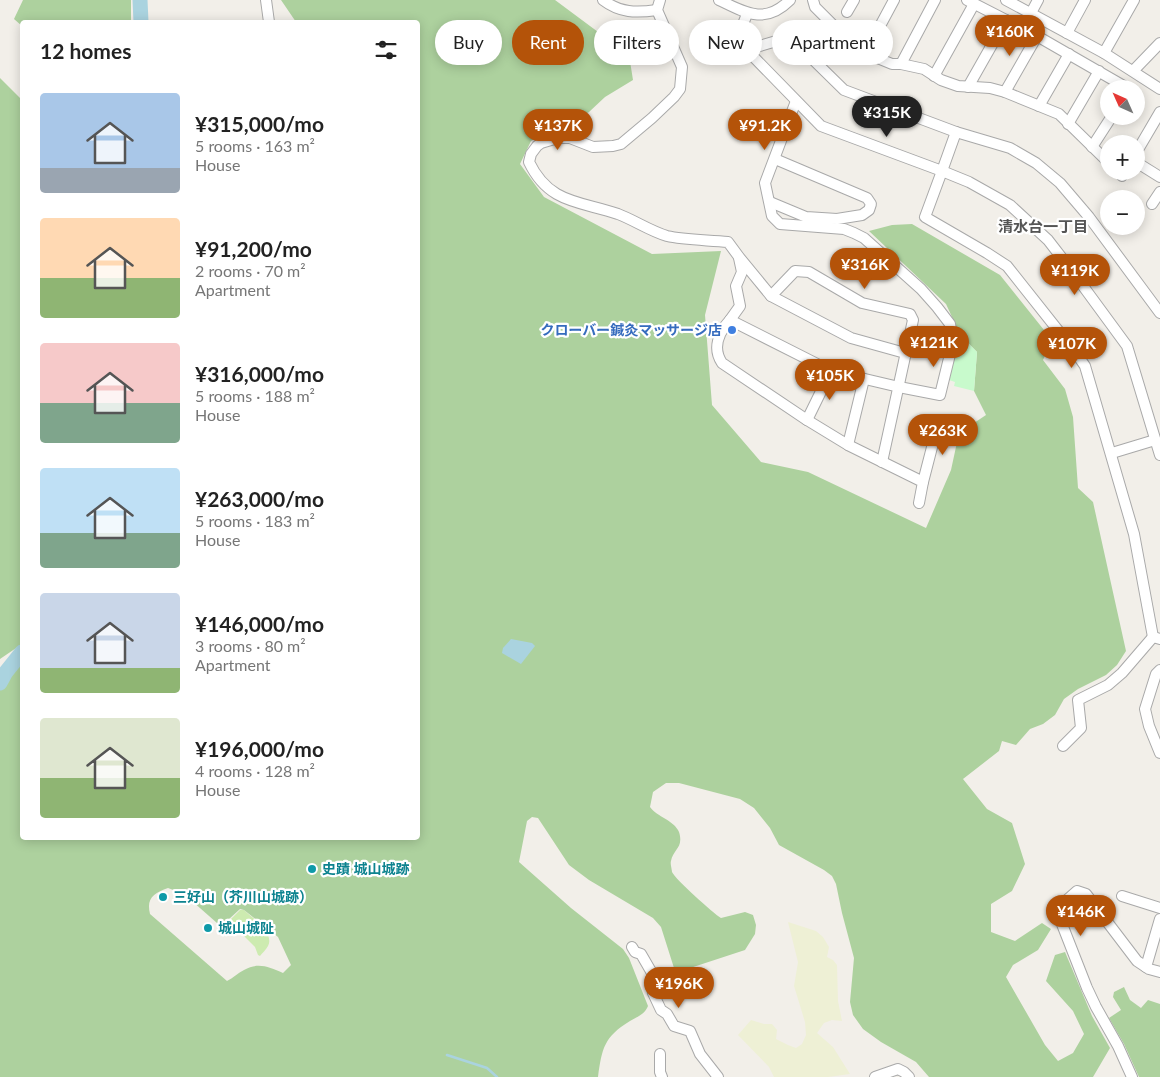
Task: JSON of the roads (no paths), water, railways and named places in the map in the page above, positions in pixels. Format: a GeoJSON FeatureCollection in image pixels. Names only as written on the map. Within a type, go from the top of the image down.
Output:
{"type":"FeatureCollection","features":[{"type":"Feature","properties":{"kind":"street"},"geometry":{"type":"LineString","coordinates":[[266,0],[269,20]]}},
{"type":"Feature","properties":{"kind":"street"},"geometry":{"type":"LineString","coordinates":[[603,0],[622,11],[639,13],[658,5],[682,66],[680,90],[652,118],[621,144],[604,148],[593,147],[570,138],[558,138],[541,143],[531,154],[529,162],[540,178],[554,192],[566,200],[618,214],[666,236],[728,242],[772,296],[850,338],[905,352]]}},
{"type":"Feature","properties":{"kind":"street"},"geometry":{"type":"LineString","coordinates":[[718,0],[730,3],[747,14],[757,15],[770,13],[782,8],[790,0]]}},
{"type":"Feature","properties":{"kind":"street"},"geometry":{"type":"LineString","coordinates":[[813,0],[815,7],[828,20]]}},
{"type":"Feature","properties":{"kind":"street"},"geometry":{"type":"LineString","coordinates":[[847,12],[854,0]]}},
{"type":"Feature","properties":{"kind":"street"},"geometry":{"type":"LineString","coordinates":[[883,20],[894,0]]}},
{"type":"Feature","properties":{"kind":"street"},"geometry":{"type":"LineString","coordinates":[[901,64],[935,0]]}},
{"type":"Feature","properties":{"kind":"street"},"geometry":{"type":"LineString","coordinates":[[1006,0],[1104,53],[1160,89]]}},
{"type":"Feature","properties":{"kind":"street"},"geometry":{"type":"LineString","coordinates":[[1031,13],[1038,0]]}},
{"type":"Feature","properties":{"kind":"street"},"geometry":{"type":"LineString","coordinates":[[1067,33],[1085,0]]}},
{"type":"Feature","properties":{"kind":"street"},"geometry":{"type":"LineString","coordinates":[[1104,53],[1134,0]]}},
{"type":"Feature","properties":{"kind":"street"},"geometry":{"type":"LineString","coordinates":[[934,76],[971,2],[1037,36],[1114,80]]}},
{"type":"Feature","properties":{"kind":"street"},"geometry":{"type":"LineString","coordinates":[[745,20],[747,14]]}},
{"type":"Feature","properties":{"kind":"street"},"geometry":{"type":"LineString","coordinates":[[968,87],[1006,20]]}},
{"type":"Feature","properties":{"kind":"street"},"geometry":{"type":"LineString","coordinates":[[762,45],[790,36],[844,90],[956,132],[1010,148],[1036,163],[1060,183],[1089,217],[1160,313]]}},
{"type":"Feature","properties":{"kind":"street"},"geometry":{"type":"LineString","coordinates":[[1005,92],[1037,36]]}},
{"type":"Feature","properties":{"kind":"street"},"geometry":{"type":"LineString","coordinates":[[1133,80],[1136,73],[1160,43]]}},
{"type":"Feature","properties":{"kind":"street"},"geometry":{"type":"LineString","coordinates":[[1039,106],[1069,54]]}},
{"type":"Feature","properties":{"kind":"street"},"geometry":{"type":"LineString","coordinates":[[893,64],[924,69],[934,76],[958,86],[990,88],[1005,92],[1059,114],[1100,155]]}},
{"type":"Feature","properties":{"kind":"street"},"geometry":{"type":"LineString","coordinates":[[761,65],[820,126],[969,182],[1010,205],[1048,240],[1127,346],[1160,456]]}},
{"type":"Feature","properties":{"kind":"street"},"geometry":{"type":"LineString","coordinates":[[1068,124],[1099,71]]}},
{"type":"Feature","properties":{"kind":"street"},"geometry":{"type":"LineString","coordinates":[[730,320],[831,371],[940,395],[953,342],[950,324],[921,289],[864,238],[844,229],[780,224],[772,216],[765,182],[796,101]]}},
{"type":"Feature","properties":{"kind":"street"},"geometry":{"type":"LineString","coordinates":[[1145,138],[1160,112]]}},
{"type":"Feature","properties":{"kind":"street"},"geometry":{"type":"LineString","coordinates":[[1092,147],[1106,125]]}},
{"type":"Feature","properties":{"kind":"street"},"geometry":{"type":"LineString","coordinates":[[956,132],[925,217],[1007,266],[1085,366],[1112,453],[1134,534],[1156,638],[1108,685],[1078,700],[1081,728],[1063,746]]}},
{"type":"Feature","properties":{"kind":"street"},"geometry":{"type":"LineString","coordinates":[[770,202],[806,217],[837,219],[862,214],[869,210],[871,204],[867,198],[775,159]]}},
{"type":"Feature","properties":{"kind":"street"},"geometry":{"type":"LineString","coordinates":[[1145,168],[1160,177]]}},
{"type":"Feature","properties":{"kind":"street"},"geometry":{"type":"LineString","coordinates":[[1152,204],[1160,192]]}},
{"type":"Feature","properties":{"kind":"street"},"geometry":{"type":"LineString","coordinates":[[739,257],[742,272],[736,286],[740,306],[722,329],[717,342],[719,358],[722,363],[848,445],[923,482]]}},
{"type":"Feature","properties":{"kind":"street"},"geometry":{"type":"LineString","coordinates":[[772,296],[795,271],[809,272],[862,303],[910,314],[913,320],[882,462]]}},
{"type":"Feature","properties":{"kind":"street"},"geometry":{"type":"LineString","coordinates":[[807,420],[831,371]]}},
{"type":"Feature","properties":{"kind":"street"},"geometry":{"type":"LineString","coordinates":[[848,445],[864,379]]}},
{"type":"Feature","properties":{"kind":"street"},"geometry":{"type":"LineString","coordinates":[[919,503],[938,424]]}},
{"type":"Feature","properties":{"kind":"street"},"geometry":{"type":"LineString","coordinates":[[1112,453],[1155,440]]}},
{"type":"Feature","properties":{"kind":"street"},"geometry":{"type":"LineString","coordinates":[[1160,670],[1156,674],[1145,709],[1149,726],[1160,753]]}},
{"type":"Feature","properties":{"kind":"street"},"geometry":{"type":"LineString","coordinates":[[1132,1077],[1087,988],[1058,914],[1060,906],[1078,891],[1086,894],[1138,962],[1160,972]]}},
{"type":"Feature","properties":{"kind":"street"},"geometry":{"type":"LineString","coordinates":[[1122,896],[1160,908]]}},
{"type":"Feature","properties":{"kind":"street"},"geometry":{"type":"LineString","coordinates":[[1146,967],[1160,919]]}},
{"type":"Feature","properties":{"kind":"street"},"geometry":{"type":"LineString","coordinates":[[632,948],[634,952],[641,954],[652,973],[656,991],[652,993],[661,1010],[667,1014],[674,1026],[690,1031],[700,1054],[718,1077]]}},
{"type":"Feature","properties":{"kind":"street"},"geometry":{"type":"LineString","coordinates":[[660,1054],[660,1072],[662,1077]]}},
{"type":"Feature","properties":{"kind":"street"},"geometry":{"type":"LineString","coordinates":[[875,1077],[898,1069],[909,1077]]}},
{"type":"Feature","properties":{"kind":"water"},"geometry":{"type":"Polygon","coordinates":[[[511,639],[532,643],[535,646],[521,664],[502,653],[503,648],[511,639]]]}},
{"type":"Feature","properties":{"kind":"waterway"},"geometry":{"type":"LineString","coordinates":[[140,0],[141,20]]}},
{"type":"Feature","properties":{"kind":"waterway"},"geometry":{"type":"LineString","coordinates":[[0,683],[20,654]]}},
{"type":"Feature","properties":{"kind":"waterway"},"geometry":{"type":"LineString","coordinates":[[447,1055],[487,1068],[497,1077]]}},
{"type":"Feature","properties":{"kind":"place","name":"クローバー鍼灸マッサージ店"},"geometry":{"type":"Point","coordinates":[732,330]}},
{"type":"Feature","properties":{"kind":"place","name":"史蹟 城山城跡"},"geometry":{"type":"Point","coordinates":[312,869]}},
{"type":"Feature","properties":{"kind":"place","name":"三好山（芥川山城跡）"},"geometry":{"type":"Point","coordinates":[163,897]}},
{"type":"Feature","properties":{"kind":"place","name":"城山城阯"},"geometry":{"type":"Point","coordinates":[208,928]}},
{"type":"Feature","properties":{"kind":"district","name":"清水台一丁目"},"geometry":{"type":"Point","coordinates":[1043,227]}}]}
